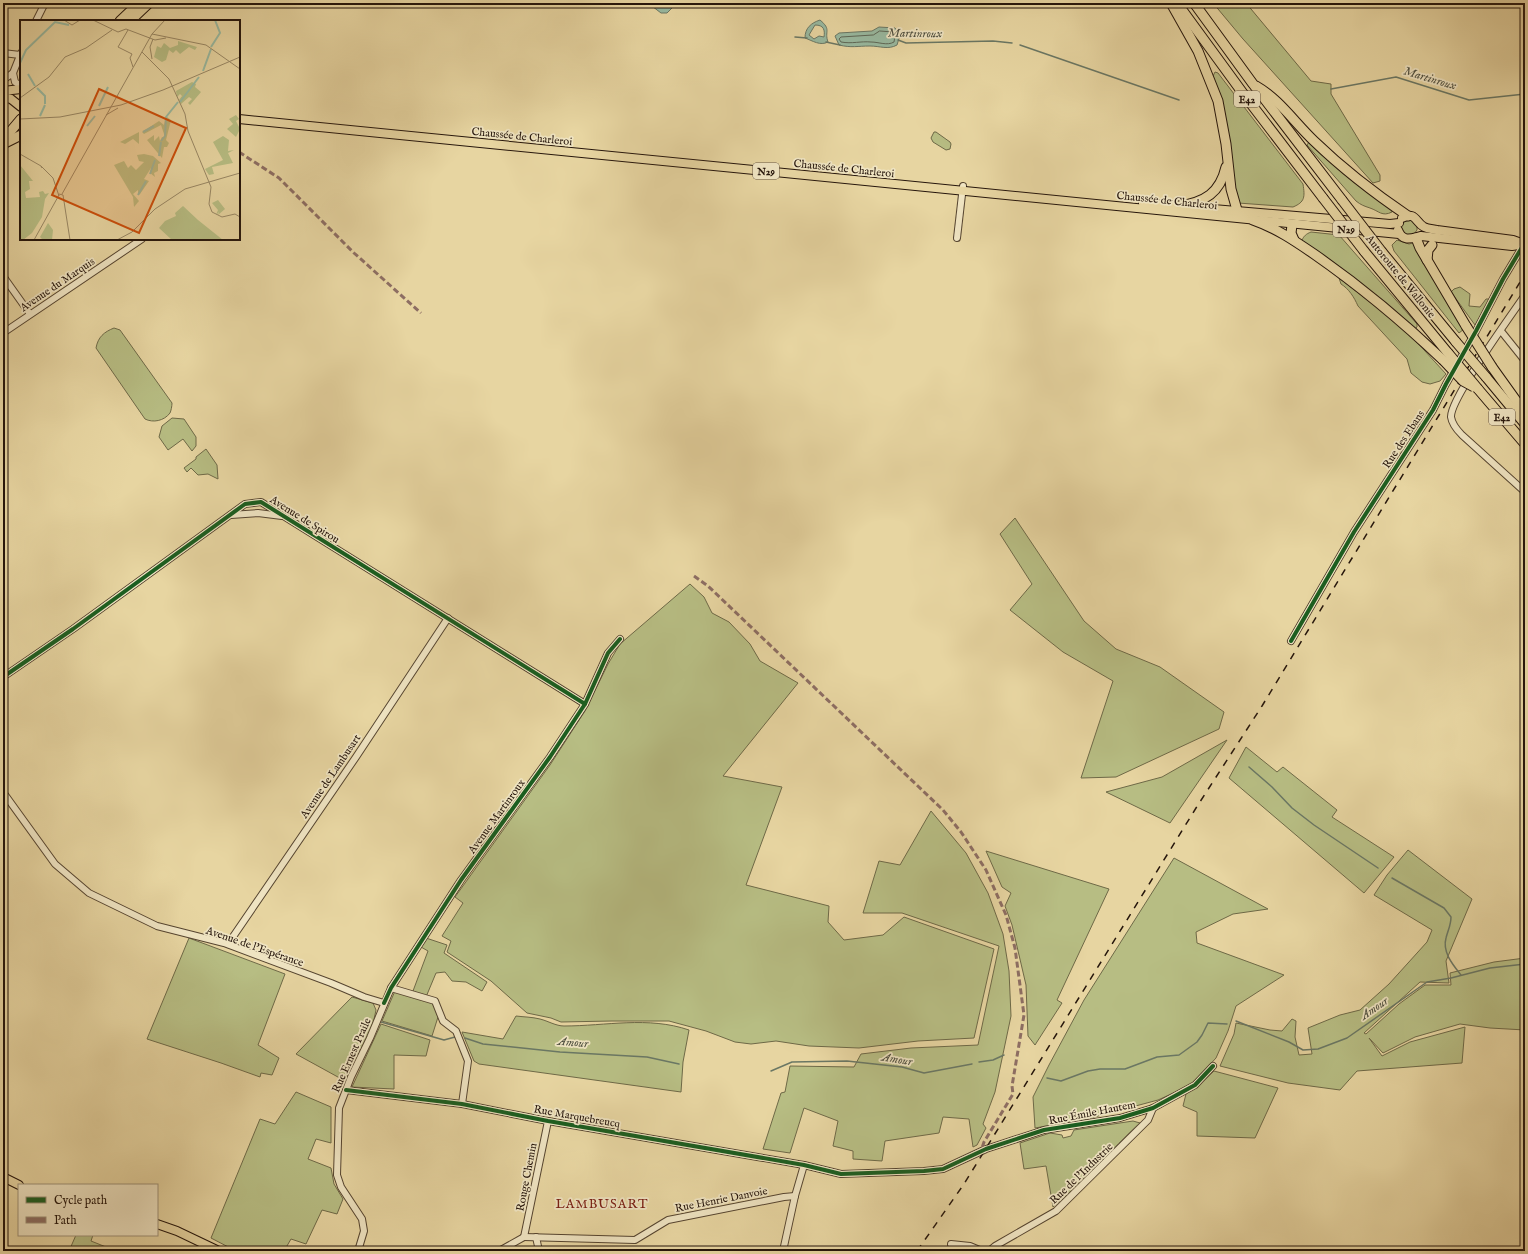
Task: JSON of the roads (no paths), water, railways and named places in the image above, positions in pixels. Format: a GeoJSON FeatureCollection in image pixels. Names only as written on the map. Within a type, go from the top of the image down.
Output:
{"type":"FeatureCollection","features":[{"type":"Feature","properties":{"kind":"highway"},"geometry":{"type":"LineString","coordinates":[[121,20],[139,3]]}},
{"type":"Feature","properties":{"kind":"highway"},"geometry":{"type":"LineString","coordinates":[[131,20],[149,3]]}},
{"type":"Feature","properties":{"kind":"highway"},"geometry":{"type":"LineString","coordinates":[[1171,3],[1198,51],[1218,101],[1223,125],[1231,189],[1236,210]]}},
{"type":"Feature","properties":{"kind":"highway","name":"Autoroute de Wallonie"},"geometry":{"type":"LineString","coordinates":[[1177,3],[1242,92],[1445,357]]}},
{"type":"Feature","properties":{"kind":"highway","name":"Autoroute de Wallonie"},"geometry":{"type":"LineString","coordinates":[[1194,3],[1253,84],[1382,252],[1525,424]]}},
{"type":"Feature","properties":{"kind":"highway"},"geometry":{"type":"LineString","coordinates":[[1253,84],[1269,93],[1307,134],[1361,183],[1408,216]]}},
{"type":"Feature","properties":{"kind":"highway"},"geometry":{"type":"LineString","coordinates":[[3,135],[10,132],[20,120]]}},
{"type":"Feature","properties":{"kind":"highway"},"geometry":{"type":"LineString","coordinates":[[3,144],[20,136]]}},
{"type":"Feature","properties":{"kind":"highway"},"geometry":{"type":"LineString","coordinates":[[1179,206],[1200,202],[1209,196],[1222,180],[1228,161]]}},
{"type":"Feature","properties":{"kind":"highway"},"geometry":{"type":"LineString","coordinates":[[1250,220],[1273,228],[1294,240],[1381,304],[1445,357]]}},
{"type":"Feature","properties":{"kind":"highway"},"geometry":{"type":"LineString","coordinates":[[1292,225],[1291,233],[1294,240]]}},
{"type":"Feature","properties":{"kind":"highway"},"geometry":{"type":"LineString","coordinates":[[1416,238],[1427,260],[1466,326],[1492,367],[1525,413]]}},
{"type":"Feature","properties":{"kind":"highway"},"geometry":{"type":"LineString","coordinates":[[1427,260],[1428,250],[1432,245]]}},
{"type":"Feature","properties":{"kind":"highway","name":"E42"},"geometry":{"type":"LineString","coordinates":[[1445,357],[1463,381],[1478,389],[1525,444]]}},
{"type":"Feature","properties":{"kind":"main road"},"geometry":{"type":"LineString","coordinates":[[3,91],[20,89]]}},
{"type":"Feature","properties":{"kind":"main road"},"geometry":{"type":"LineString","coordinates":[[3,97],[11,99],[20,106]]}},
{"type":"Feature","properties":{"kind":"main road","name":"Chaussée de Charleroi"},"geometry":{"type":"LineString","coordinates":[[240,114],[332,126],[963,188],[1292,225],[1400,234]]}},
{"type":"Feature","properties":{"kind":"main road","name":"Chaussée de Charleroi"},"geometry":{"type":"LineString","coordinates":[[241,120],[286,121]]}},
{"type":"Feature","properties":{"kind":"main road","name":"Chaussée de Charleroi"},"geometry":{"type":"LineString","coordinates":[[963,188],[1390,224],[1398,223]]}},
{"type":"Feature","properties":{"kind":"main road"},"geometry":{"type":"LineString","coordinates":[[1236,210],[1241,216],[1250,220]]}},
{"type":"Feature","properties":{"kind":"main road"},"geometry":{"type":"LineString","coordinates":[[1292,225],[1302,216]]}},
{"type":"Feature","properties":{"kind":"main road"},"geometry":{"type":"LineString","coordinates":[[1400,234],[1398,223],[1404,217],[1408,216]]}},
{"type":"Feature","properties":{"kind":"main road","name":"N29"},"geometry":{"type":"LineString","coordinates":[[1408,216],[1415,218],[1425,227],[1491,240]]}},
{"type":"Feature","properties":{"kind":"main road"},"geometry":{"type":"LineString","coordinates":[[1416,238],[1420,231],[1420,223]]}},
{"type":"Feature","properties":{"kind":"main road","name":"N29"},"geometry":{"type":"LineString","coordinates":[[1400,234],[1402,237],[1409,240],[1426,236],[1471,242],[1512,240],[1524,244]]}},
{"type":"Feature","properties":{"kind":"main road"},"geometry":{"type":"LineString","coordinates":[[1432,245],[1437,241],[1464,243],[1471,242]]}},
{"type":"Feature","properties":{"kind":"main road"},"geometry":{"type":"LineString","coordinates":[[3,1177],[18,1184]]}},
{"type":"Feature","properties":{"kind":"main road"},"geometry":{"type":"LineString","coordinates":[[158,1224],[219,1251]]}},
{"type":"Feature","properties":{"kind":"street"},"geometry":{"type":"LineString","coordinates":[[36,20],[44,3]]}},
{"type":"Feature","properties":{"kind":"street"},"geometry":{"type":"LineString","coordinates":[[3,54],[20,54],[13,73],[15,82],[20,85]]}},
{"type":"Feature","properties":{"kind":"street"},"geometry":{"type":"LineString","coordinates":[[3,80],[13,73]]}},
{"type":"Feature","properties":{"kind":"street"},"geometry":{"type":"LineString","coordinates":[[957,238],[963,188]]}},
{"type":"Feature","properties":{"kind":"street","name":"Avenue du Marquis"},"geometry":{"type":"LineString","coordinates":[[3,333],[141,240]]}},
{"type":"Feature","properties":{"kind":"street","name":"Rue des Ebans"},"geometry":{"type":"LineString","coordinates":[[1291,641],[1354,532],[1433,410],[1503,279],[1524,244]]}},
{"type":"Feature","properties":{"kind":"street"},"geometry":{"type":"LineString","coordinates":[[3,276],[30,314]]}},
{"type":"Feature","properties":{"kind":"street"},"geometry":{"type":"LineString","coordinates":[[1525,295],[1456,399],[1451,417],[1456,429],[1525,492]]}},
{"type":"Feature","properties":{"kind":"street"},"geometry":{"type":"LineString","coordinates":[[1501,331],[1525,361]]}},
{"type":"Feature","properties":{"kind":"street","name":"Avenue de Spirou"},"geometry":{"type":"LineString","coordinates":[[3,678],[245,504],[261,502],[585,704]]}},
{"type":"Feature","properties":{"kind":"street","name":"Avenue de Spirou"},"geometry":{"type":"LineString","coordinates":[[229,515],[258,513],[283,516]]}},
{"type":"Feature","properties":{"kind":"street","name":"Avenue de Lambusart"},"geometry":{"type":"LineString","coordinates":[[228,944],[356,757],[448,618]]}},
{"type":"Feature","properties":{"kind":"street","name":"Avenue Martinroux"},"geometry":{"type":"LineString","coordinates":[[384,1003],[391,988],[461,880],[550,757],[585,704],[608,653],[620,639]]}},
{"type":"Feature","properties":{"kind":"street","name":"Avenue de l'Espérance"},"geometry":{"type":"LineString","coordinates":[[3,792],[55,864],[89,893],[157,926],[228,944],[364,997],[384,1003]]}},
{"type":"Feature","properties":{"kind":"street"},"geometry":{"type":"LineString","coordinates":[[391,988],[435,1001],[443,1021],[456,1031],[468,1062],[462,1104]]}},
{"type":"Feature","properties":{"kind":"street","name":"Rue Ernest Praile"},"geometry":{"type":"LineString","coordinates":[[358,1251],[364,1231],[362,1219],[341,1187],[337,1175],[339,1108],[384,1003]]}},
{"type":"Feature","properties":{"kind":"street","name":"Rue Émile Hautem"},"geometry":{"type":"LineString","coordinates":[[804,1165],[841,1174],[943,1169],[986,1149],[1044,1130],[1120,1118],[1153,1108],[1195,1084],[1213,1066]]}},
{"type":"Feature","properties":{"kind":"street","name":"Rue Marquebreucq"},"geometry":{"type":"LineString","coordinates":[[346,1090],[462,1104],[548,1121],[804,1165]]}},
{"type":"Feature","properties":{"kind":"street","name":"Rue de l'Industrie"},"geometry":{"type":"LineString","coordinates":[[989,1251],[995,1246],[1056,1211],[1148,1120],[1153,1108]]}},
{"type":"Feature","properties":{"kind":"street","name":"Rouge Chemin"},"geometry":{"type":"LineString","coordinates":[[524,1237],[548,1121]]}},
{"type":"Feature","properties":{"kind":"street"},"geometry":{"type":"LineString","coordinates":[[783,1251],[795,1196],[804,1165]]}},
{"type":"Feature","properties":{"kind":"street","name":"Rue Henrie Danvoie"},"geometry":{"type":"LineString","coordinates":[[524,1237],[635,1240],[668,1220],[795,1196]]}},
{"type":"Feature","properties":{"kind":"street"},"geometry":{"type":"LineString","coordinates":[[499,1251],[524,1237]]}},
{"type":"Feature","properties":{"kind":"street"},"geometry":{"type":"LineString","coordinates":[[536,1237],[539,1251]]}},
{"type":"Feature","properties":{"kind":"street"},"geometry":{"type":"LineString","coordinates":[[951,1244],[970,1246],[982,1251]]}},
{"type":"Feature","properties":{"kind":"water"},"geometry":{"type":"Polygon","coordinates":[[[648,3],[677,3],[667,13],[661,13],[648,3]]]}},
{"type":"Feature","properties":{"kind":"water"},"geometry":{"type":"Polygon","coordinates":[[[820,20],[826,26],[828,42],[819,43],[805,38],[807,29],[811,24],[820,20]],[[815,25],[809,35],[814,39],[819,36],[824,37],[823,28],[815,25]]]}},
{"type":"Feature","properties":{"kind":"water"},"geometry":{"type":"Polygon","coordinates":[[[879,27],[895,28],[900,35],[897,45],[887,48],[870,46],[843,46],[839,45],[835,36],[839,33],[872,31],[879,27]]]}},
{"type":"Feature","properties":{"kind":"waterway","name":"Martinroux"},"geometry":{"type":"LineString","coordinates":[[795,37],[807,38]]}},
{"type":"Feature","properties":{"kind":"waterway","name":"Martinroux"},"geometry":{"type":"LineString","coordinates":[[898,40],[906,43],[993,41],[1012,43]]}},
{"type":"Feature","properties":{"kind":"waterway","name":"Martinroux"},"geometry":{"type":"LineString","coordinates":[[826,42],[840,45]]}},
{"type":"Feature","properties":{"kind":"waterway","name":"Martinroux"},"geometry":{"type":"LineString","coordinates":[[1020,45],[1179,100]]}},
{"type":"Feature","properties":{"kind":"waterway","name":"Martinroux"},"geometry":{"type":"LineString","coordinates":[[1331,89],[1396,77],[1469,100],[1525,94]]}},
{"type":"Feature","properties":{"kind":"waterway"},"geometry":{"type":"LineString","coordinates":[[1249,767],[1272,787],[1292,808],[1314,825],[1378,868]]}},
{"type":"Feature","properties":{"kind":"waterway"},"geometry":{"type":"LineString","coordinates":[[1392,878],[1444,908],[1451,917],[1445,943],[1449,958],[1461,975]]}},
{"type":"Feature","properties":{"kind":"waterway","name":"Amour"},"geometry":{"type":"LineString","coordinates":[[1236,1021],[1289,1042],[1303,1050],[1318,1049],[1347,1038],[1427,982],[1451,978],[1490,968],[1525,964]]}},
{"type":"Feature","properties":{"kind":"waterway","name":"Amour"},"geometry":{"type":"LineString","coordinates":[[381,1022],[444,1040],[455,1037]]}},
{"type":"Feature","properties":{"kind":"waterway","name":"Amour"},"geometry":{"type":"LineString","coordinates":[[1047,1078],[1061,1081],[1088,1071],[1100,1069],[1125,1069],[1157,1057],[1179,1055],[1197,1042],[1208,1023],[1227,1024]]}},
{"type":"Feature","properties":{"kind":"waterway","name":"Amour"},"geometry":{"type":"LineString","coordinates":[[465,1038],[483,1044],[560,1052],[647,1057],[679,1064]]}},
{"type":"Feature","properties":{"kind":"waterway","name":"Amour"},"geometry":{"type":"LineString","coordinates":[[979,1062],[993,1060],[1004,1055]]}},
{"type":"Feature","properties":{"kind":"waterway","name":"Amour"},"geometry":{"type":"LineString","coordinates":[[771,1071],[792,1062],[847,1061],[902,1067],[924,1073],[972,1064]]}},
{"type":"Feature","properties":{"kind":"railway"},"geometry":{"type":"LineString","coordinates":[[917,1251],[964,1184],[1196,808],[1262,706],[1525,274]]}},
{"type":"Feature","properties":{"kind":"district","name":"LAMBUSART"},"geometry":{"type":"Point","coordinates":[602,1203]}}]}
